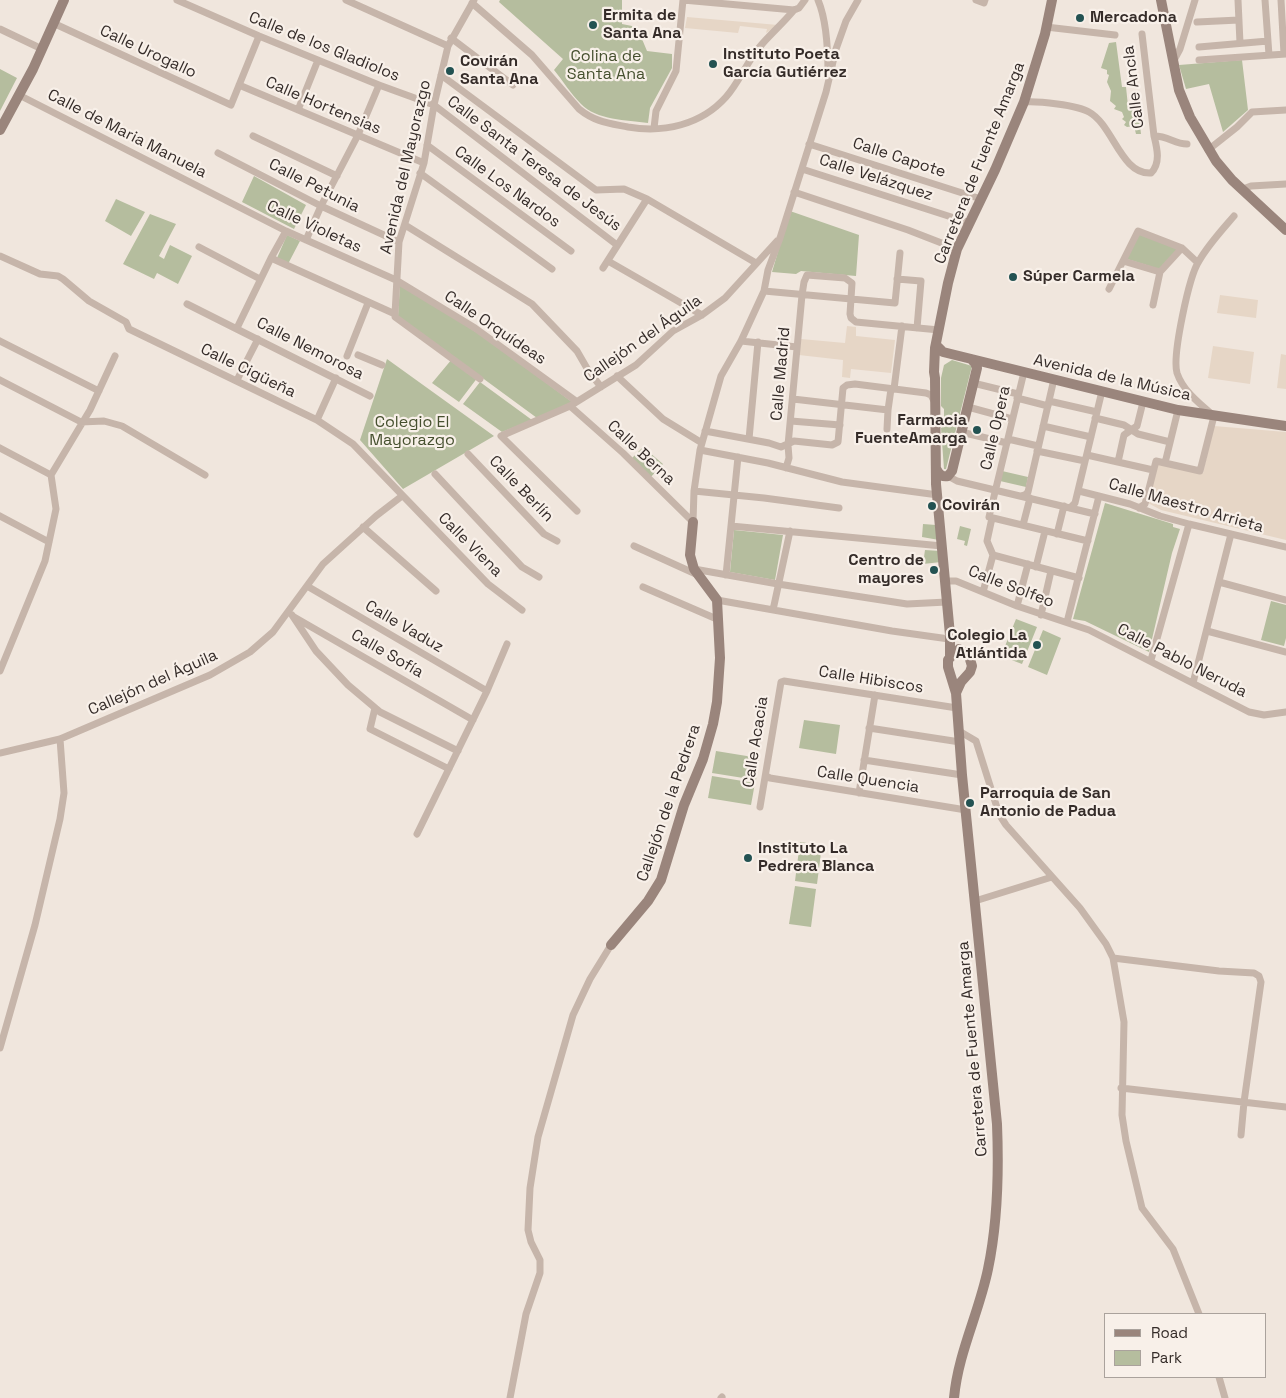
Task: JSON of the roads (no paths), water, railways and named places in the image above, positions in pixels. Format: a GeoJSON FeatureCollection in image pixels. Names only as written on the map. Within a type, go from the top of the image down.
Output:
{"type":"FeatureCollection","features":[{"type":"Feature","properties":{"kind":"street"},"geometry":{"type":"LineString","coordinates":[[0,130],[42,49],[64,0]]}},
{"type":"Feature","properties":{"kind":"street","name":"Calle de los Gladiolos"},"geometry":{"type":"LineString","coordinates":[[177,0],[259,36],[379,85],[434,105]]}},
{"type":"Feature","properties":{"kind":"street"},"geometry":{"type":"LineString","coordinates":[[346,0],[448,46]]}},
{"type":"Feature","properties":{"kind":"street"},"geometry":{"type":"LineString","coordinates":[[654,128],[656,111],[676,71],[683,0],[761,3],[794,10]]}},
{"type":"Feature","properties":{"kind":"street"},"geometry":{"type":"LineString","coordinates":[[473,2],[532,55],[579,109],[588,116],[599,121],[634,128],[654,128],[680,126],[707,114],[726,97],[762,44],[805,0]]}},
{"type":"Feature","properties":{"kind":"street"},"geometry":{"type":"LineString","coordinates":[[818,0],[822,8],[828,58],[828,86]]}},
{"type":"Feature","properties":{"kind":"street"},"geometry":{"type":"LineString","coordinates":[[858,0],[846,21],[836,49],[828,86],[768,270],[764,291],[741,341],[721,376],[701,446],[694,491],[690,555],[697,572],[717,600],[892,631],[950,637],[969,656],[972,662],[972,669],[961,682],[956,693]]}},
{"type":"Feature","properties":{"kind":"street"},"geometry":{"type":"LineString","coordinates":[[976,0],[984,2],[985,0]]}},
{"type":"Feature","properties":{"kind":"street","name":"Carretera de Fuente Amarga"},"geometry":{"type":"LineString","coordinates":[[950,657],[950,637],[936,484],[943,474],[934,402],[936,345],[957,249],[1024,102],[1052,0]]}},
{"type":"Feature","properties":{"kind":"street"},"geometry":{"type":"LineString","coordinates":[[1161,0],[1182,100],[1208,150],[1226,174],[1285,227]]}},
{"type":"Feature","properties":{"kind":"street"},"geometry":{"type":"LineString","coordinates":[[1173,62],[1180,49],[1195,0]]}},
{"type":"Feature","properties":{"kind":"street"},"geometry":{"type":"LineString","coordinates":[[1238,0],[1240,43]]}},
{"type":"Feature","properties":{"kind":"street"},"geometry":{"type":"LineString","coordinates":[[1265,0],[1269,55]]}},
{"type":"Feature","properties":{"kind":"street"},"geometry":{"type":"LineString","coordinates":[[1199,60],[1285,54],[1281,0]]}},
{"type":"Feature","properties":{"kind":"street","name":"Avenida del Mayorazgo"},"geometry":{"type":"LineString","coordinates":[[395,315],[400,242],[424,163],[434,105],[448,46],[473,2]]}},
{"type":"Feature","properties":{"kind":"street"},"geometry":{"type":"LineString","coordinates":[[1197,22],[1239,20]]}},
{"type":"Feature","properties":{"kind":"street","name":"Calle Urogallo"},"geometry":{"type":"LineString","coordinates":[[53,23],[231,105],[239,85]]}},
{"type":"Feature","properties":{"kind":"street"},"geometry":{"type":"LineString","coordinates":[[1046,27],[1115,35]]}},
{"type":"Feature","properties":{"kind":"street"},"geometry":{"type":"LineString","coordinates":[[0,29],[42,49]]}},
{"type":"Feature","properties":{"kind":"street","name":"Calle Ancla"},"geometry":{"type":"LineString","coordinates":[[1024,102],[1080,108],[1090,112],[1103,123],[1125,158],[1140,171],[1151,173],[1156,166],[1158,151],[1154,136],[1142,34]]}},
{"type":"Feature","properties":{"kind":"street"},"geometry":{"type":"LineString","coordinates":[[239,85],[259,36]]}},
{"type":"Feature","properties":{"kind":"street"},"geometry":{"type":"LineString","coordinates":[[451,38],[514,85]]}},
{"type":"Feature","properties":{"kind":"street"},"geometry":{"type":"LineString","coordinates":[[1199,47],[1268,41]]}},
{"type":"Feature","properties":{"kind":"street"},"geometry":{"type":"LineString","coordinates":[[298,110],[318,60]]}},
{"type":"Feature","properties":{"kind":"street"},"geometry":{"type":"LineString","coordinates":[[441,75],[596,190],[624,189],[646,199],[756,263]]}},
{"type":"Feature","properties":{"kind":"street","name":"Calle Hortensias"},"geometry":{"type":"LineString","coordinates":[[239,85],[424,163]]}},
{"type":"Feature","properties":{"kind":"street"},"geometry":{"type":"LineString","coordinates":[[306,240],[321,206],[358,135],[379,85]]}},
{"type":"Feature","properties":{"kind":"street","name":"Calle de Maria Manuela"},"geometry":{"type":"LineString","coordinates":[[19,95],[222,197]]}},
{"type":"Feature","properties":{"kind":"street","name":"Calle Santa Teresa de Jesús"},"geometry":{"type":"LineString","coordinates":[[434,105],[617,245]]}},
{"type":"Feature","properties":{"kind":"street"},"geometry":{"type":"LineString","coordinates":[[1208,150],[1237,127],[1252,112],[1286,110]]}},
{"type":"Feature","properties":{"kind":"street"},"geometry":{"type":"LineString","coordinates":[[253,136],[337,176]]}},
{"type":"Feature","properties":{"kind":"street"},"geometry":{"type":"LineString","coordinates":[[1154,136],[1164,136],[1180,144],[1187,144]]}},
{"type":"Feature","properties":{"kind":"street","name":"Calle Capote"},"geometry":{"type":"LineString","coordinates":[[809,144],[981,199]]}},
{"type":"Feature","properties":{"kind":"street","name":"Calle Los Nardos"},"geometry":{"type":"LineString","coordinates":[[427,145],[572,251]]}},
{"type":"Feature","properties":{"kind":"street","name":"Calle Petunia"},"geometry":{"type":"LineString","coordinates":[[218,153],[321,206],[400,242]]}},
{"type":"Feature","properties":{"kind":"street","name":"Calle Velázquez"},"geometry":{"type":"LineString","coordinates":[[802,169],[970,223]]}},
{"type":"Feature","properties":{"kind":"street"},"geometry":{"type":"LineString","coordinates":[[420,173],[552,269]]}},
{"type":"Feature","properties":{"kind":"street"},"geometry":{"type":"LineString","coordinates":[[1242,189],[1248,186],[1286,184]]}},
{"type":"Feature","properties":{"kind":"street"},"geometry":{"type":"LineString","coordinates":[[794,192],[908,230],[957,249]]}},
{"type":"Feature","properties":{"kind":"street","name":"Calle Violetas"},"geometry":{"type":"LineString","coordinates":[[222,197],[306,240],[396,280]]}},
{"type":"Feature","properties":{"kind":"street"},"geometry":{"type":"LineString","coordinates":[[646,199],[606,265],[702,316]]}},
{"type":"Feature","properties":{"kind":"street"},"geometry":{"type":"LineString","coordinates":[[1139,508],[1145,504],[1156,462],[1200,471],[1214,416],[1194,398],[1183,384],[1177,372],[1178,339],[1198,262],[1234,216]]}},
{"type":"Feature","properties":{"kind":"street"},"geometry":{"type":"LineString","coordinates":[[405,225],[532,304],[577,352],[601,387]]}},
{"type":"Feature","properties":{"kind":"street"},"geometry":{"type":"LineString","coordinates":[[237,328],[286,230]]}},
{"type":"Feature","properties":{"kind":"street"},"geometry":{"type":"LineString","coordinates":[[1109,289],[1138,231],[1182,248],[1198,262]]}},
{"type":"Feature","properties":{"kind":"street","name":"Callejón del Águila"},"geometry":{"type":"LineString","coordinates":[[577,512],[501,436],[573,404],[636,365],[673,331],[702,316],[731,292],[780,238]]}},
{"type":"Feature","properties":{"kind":"street"},"geometry":{"type":"LineString","coordinates":[[199,247],[260,279]]}},
{"type":"Feature","properties":{"kind":"street"},"geometry":{"type":"LineString","coordinates":[[1154,305],[1160,272],[1182,248]]}},
{"type":"Feature","properties":{"kind":"street"},"geometry":{"type":"LineString","coordinates":[[764,291],[895,303],[900,253]]}},
{"type":"Feature","properties":{"kind":"street","name":"Calle Cigüeña"},"geometry":{"type":"LineString","coordinates":[[0,256],[33,271],[63,279],[89,302],[126,322],[129,329],[317,420],[353,444]]}},
{"type":"Feature","properties":{"kind":"street"},"geometry":{"type":"LineString","coordinates":[[271,258],[395,315],[480,379]]}},
{"type":"Feature","properties":{"kind":"street"},"geometry":{"type":"LineString","coordinates":[[1123,260],[1160,272]]}},
{"type":"Feature","properties":{"kind":"street","name":"Calle Madrid"},"geometry":{"type":"LineString","coordinates":[[786,468],[789,458],[788,445],[802,295],[807,275],[844,278],[852,283],[851,299]]}},
{"type":"Feature","properties":{"kind":"street"},"geometry":{"type":"LineString","coordinates":[[897,279],[921,281],[917,328]]}},
{"type":"Feature","properties":{"kind":"street","name":"Calle Orquídeas"},"geometry":{"type":"LineString","coordinates":[[396,280],[475,328],[573,404]]}},
{"type":"Feature","properties":{"kind":"street"},"geometry":{"type":"LineString","coordinates":[[851,299],[850,314],[856,322],[939,330]]}},
{"type":"Feature","properties":{"kind":"street"},"geometry":{"type":"LineString","coordinates":[[347,356],[368,303]]}},
{"type":"Feature","properties":{"kind":"street","name":"Calle Nemorosa"},"geometry":{"type":"LineString","coordinates":[[187,304],[370,396]]}},
{"type":"Feature","properties":{"kind":"street"},"geometry":{"type":"LineString","coordinates":[[887,429],[888,410],[902,326]]}},
{"type":"Feature","properties":{"kind":"street"},"geometry":{"type":"LineString","coordinates":[[236,380],[258,339]]}},
{"type":"Feature","properties":{"kind":"street"},"geometry":{"type":"LineString","coordinates":[[0,341],[99,391]]}},
{"type":"Feature","properties":{"kind":"street"},"geometry":{"type":"LineString","coordinates":[[741,341],[797,347]]}},
{"type":"Feature","properties":{"kind":"street"},"geometry":{"type":"LineString","coordinates":[[749,438],[758,342]]}},
{"type":"Feature","properties":{"kind":"street","name":"Avenida de la Música"},"geometry":{"type":"LineString","coordinates":[[936,345],[943,352],[960,357],[1143,402],[1182,411],[1286,426]]}},
{"type":"Feature","properties":{"kind":"street"},"geometry":{"type":"LineString","coordinates":[[358,355],[382,364]]}},
{"type":"Feature","properties":{"kind":"street"},"geometry":{"type":"LineString","coordinates":[[0,671],[45,561],[56,509],[51,475],[81,422],[90,410],[115,356]]}},
{"type":"Feature","properties":{"kind":"street"},"geometry":{"type":"LineString","coordinates":[[935,378],[942,362],[950,357],[960,357]]}},
{"type":"Feature","properties":{"kind":"street"},"geometry":{"type":"LineString","coordinates":[[943,474],[952,470],[968,407],[977,368],[971,359]]}},
{"type":"Feature","properties":{"kind":"street","name":"Calle Opera"},"geometry":{"type":"LineString","coordinates":[[993,555],[987,541],[990,517],[1024,372]]}},
{"type":"Feature","properties":{"kind":"street"},"geometry":{"type":"LineString","coordinates":[[617,376],[663,419],[701,446],[738,457],[842,482],[938,492]]}},
{"type":"Feature","properties":{"kind":"street"},"geometry":{"type":"LineString","coordinates":[[317,420],[336,378]]}},
{"type":"Feature","properties":{"kind":"street"},"geometry":{"type":"LineString","coordinates":[[1020,496],[1028,492],[1054,379]]}},
{"type":"Feature","properties":{"kind":"street"},"geometry":{"type":"LineString","coordinates":[[0,380],[81,422],[113,423],[205,475]]}},
{"type":"Feature","properties":{"kind":"street"},"geometry":{"type":"LineString","coordinates":[[973,383],[1096,415],[1124,425],[1138,434],[1170,442]]}},
{"type":"Feature","properties":{"kind":"street"},"geometry":{"type":"LineString","coordinates":[[705,431],[749,438],[781,447],[794,441],[832,445],[838,442],[843,388],[850,384],[929,393],[934,402]]}},
{"type":"Feature","properties":{"kind":"street"},"geometry":{"type":"LineString","coordinates":[[1057,534],[1067,507],[1075,504],[1102,391]]}},
{"type":"Feature","properties":{"kind":"street"},"geometry":{"type":"LineString","coordinates":[[1165,463],[1170,442],[1182,411],[1193,407],[1194,398]]}},
{"type":"Feature","properties":{"kind":"street"},"geometry":{"type":"LineString","coordinates":[[793,400],[888,410]]}},
{"type":"Feature","properties":{"kind":"street"},"geometry":{"type":"LineString","coordinates":[[1118,462],[1124,435],[1137,426],[1143,402]]}},
{"type":"Feature","properties":{"kind":"street","name":"Calle Berna"},"geometry":{"type":"LineString","coordinates":[[573,404],[693,522]]}},
{"type":"Feature","properties":{"kind":"street"},"geometry":{"type":"LineString","coordinates":[[968,407],[1012,419]]}},
{"type":"Feature","properties":{"kind":"street"},"geometry":{"type":"LineString","coordinates":[[791,421],[840,425]]}},
{"type":"Feature","properties":{"kind":"street"},"geometry":{"type":"LineString","coordinates":[[1043,426],[1091,437]]}},
{"type":"Feature","properties":{"kind":"street"},"geometry":{"type":"LineString","coordinates":[[961,432],[1154,470]]}},
{"type":"Feature","properties":{"kind":"street","name":"Calle Viena"},"geometry":{"type":"LineString","coordinates":[[353,444],[488,584],[522,610]]}},
{"type":"Feature","properties":{"kind":"street"},"geometry":{"type":"LineString","coordinates":[[0,448],[51,475]]}},
{"type":"Feature","properties":{"kind":"street","name":"Calle Berlín"},"geometry":{"type":"LineString","coordinates":[[468,454],[544,534],[557,542]]}},
{"type":"Feature","properties":{"kind":"street"},"geometry":{"type":"LineString","coordinates":[[726,575],[738,457]]}},
{"type":"Feature","properties":{"kind":"street"},"geometry":{"type":"LineString","coordinates":[[435,474],[522,567],[539,577]]}},
{"type":"Feature","properties":{"kind":"street"},"geometry":{"type":"LineString","coordinates":[[943,474],[957,481],[1095,514]]}},
{"type":"Feature","properties":{"kind":"street"},"geometry":{"type":"LineString","coordinates":[[694,491],[733,494],[840,508]]}},
{"type":"Feature","properties":{"kind":"street","name":"Calle Maestro Arrieta"},"geometry":{"type":"LineString","coordinates":[[1078,491],[1130,504],[1188,524],[1286,547]]}},
{"type":"Feature","properties":{"kind":"street","name":"Callejón del Águila"},"geometry":{"type":"LineString","coordinates":[[0,753],[60,739],[210,675],[250,652],[290,614],[323,564],[363,527],[402,496]]}},
{"type":"Feature","properties":{"kind":"street"},"geometry":{"type":"LineString","coordinates":[[1067,622],[1099,496]]}},
{"type":"Feature","properties":{"kind":"street"},"geometry":{"type":"LineString","coordinates":[[1023,525],[1030,498]]}},
{"type":"Feature","properties":{"kind":"street"},"geometry":{"type":"LineString","coordinates":[[0,516],[49,542]]}},
{"type":"Feature","properties":{"kind":"street"},"geometry":{"type":"LineString","coordinates":[[990,517],[1088,541]]}},
{"type":"Feature","properties":{"kind":"street"},"geometry":{"type":"LineString","coordinates":[[1151,660],[1188,524]]}},
{"type":"Feature","properties":{"kind":"street"},"geometry":{"type":"LineString","coordinates":[[731,526],[942,546]]}},
{"type":"Feature","properties":{"kind":"street"},"geometry":{"type":"LineString","coordinates":[[363,527],[436,591]]}},
{"type":"Feature","properties":{"kind":"street"},"geometry":{"type":"LineString","coordinates":[[773,610],[790,531]]}},
{"type":"Feature","properties":{"kind":"street"},"geometry":{"type":"LineString","coordinates":[[1036,567],[1046,531]]}},
{"type":"Feature","properties":{"kind":"street"},"geometry":{"type":"LineString","coordinates":[[1193,682],[1231,534]]}},
{"type":"Feature","properties":{"kind":"street"},"geometry":{"type":"LineString","coordinates":[[634,546],[697,572],[907,604],[947,602]]}},
{"type":"Feature","properties":{"kind":"street"},"geometry":{"type":"LineString","coordinates":[[983,592],[993,555],[1079,578]]}},
{"type":"Feature","properties":{"kind":"street"},"geometry":{"type":"LineString","coordinates":[[1017,606],[1028,564]]}},
{"type":"Feature","properties":{"kind":"street"},"geometry":{"type":"LineString","coordinates":[[1041,615],[1051,570]]}},
{"type":"Feature","properties":{"kind":"street","name":"Calle Solfeo"},"geometry":{"type":"LineString","coordinates":[[945,581],[956,581],[1041,615],[1067,622]]}},
{"type":"Feature","properties":{"kind":"street"},"geometry":{"type":"LineString","coordinates":[[1219,582],[1286,600]]}},
{"type":"Feature","properties":{"kind":"street","name":"Calle Vaduz"},"geometry":{"type":"LineString","coordinates":[[307,586],[487,691]]}},
{"type":"Feature","properties":{"kind":"street"},"geometry":{"type":"LineString","coordinates":[[643,587],[718,620]]}},
{"type":"Feature","properties":{"kind":"street","name":"Callejón de la Pedrera"},"geometry":{"type":"LineString","coordinates":[[510,1398],[526,1314],[540,1273],[540,1260],[530,1242],[528,1230],[530,1188],[538,1137],[573,1015],[590,979],[611,945],[648,901],[661,880],[684,805],[709,741],[717,702],[720,658],[717,600]]}},
{"type":"Feature","properties":{"kind":"street"},"geometry":{"type":"LineString","coordinates":[[290,614],[316,652],[348,685],[375,708],[458,751]]}},
{"type":"Feature","properties":{"kind":"street","name":"Calle Sofía"},"geometry":{"type":"LineString","coordinates":[[290,614],[473,720]]}},
{"type":"Feature","properties":{"kind":"street","name":"Calle Pablo Neruda"},"geometry":{"type":"LineString","coordinates":[[1067,622],[1102,635],[1249,712],[1264,715],[1286,712]]}},
{"type":"Feature","properties":{"kind":"street"},"geometry":{"type":"LineString","coordinates":[[1207,631],[1286,652]]}},
{"type":"Feature","properties":{"kind":"street"},"geometry":{"type":"LineString","coordinates":[[417,834],[487,691],[507,644]]}},
{"type":"Feature","properties":{"kind":"street"},"geometry":{"type":"LineString","coordinates":[[963,652],[956,653],[950,657],[948,663],[951,673],[957,676],[967,674]]}},
{"type":"Feature","properties":{"kind":"street","name":"Carretera de Fuente Amarga"},"geometry":{"type":"LineString","coordinates":[[951,673],[956,693],[962,775],[997,1124],[999,1174],[988,1268],[983,1290],[963,1348],[954,1398]]}},
{"type":"Feature","properties":{"kind":"street","name":"Calle Hibiscos"},"geometry":{"type":"LineString","coordinates":[[780,682],[784,680],[957,708]]}},
{"type":"Feature","properties":{"kind":"street","name":"Calle Acacia"},"geometry":{"type":"LineString","coordinates":[[760,807],[780,682]]}},
{"type":"Feature","properties":{"kind":"street"},"geometry":{"type":"LineString","coordinates":[[859,793],[875,695]]}},
{"type":"Feature","properties":{"kind":"street"},"geometry":{"type":"LineString","coordinates":[[375,708],[370,728],[449,769]]}},
{"type":"Feature","properties":{"kind":"street"},"geometry":{"type":"LineString","coordinates":[[869,728],[959,737],[976,741],[999,814],[1006,825],[1080,908],[1106,944],[1113,958],[1124,1022],[1122,1115],[1126,1141],[1142,1208],[1174,1250],[1199,1313]]}},
{"type":"Feature","properties":{"kind":"street"},"geometry":{"type":"LineString","coordinates":[[0,1048],[35,925],[60,819],[64,793],[60,739]]}},
{"type":"Feature","properties":{"kind":"street"},"geometry":{"type":"LineString","coordinates":[[864,760],[962,775]]}},
{"type":"Feature","properties":{"kind":"street","name":"Calle Quencia"},"geometry":{"type":"LineString","coordinates":[[766,776],[966,810]]}},
{"type":"Feature","properties":{"kind":"street"},"geometry":{"type":"LineString","coordinates":[[975,901],[1052,877]]}},
{"type":"Feature","properties":{"kind":"street"},"geometry":{"type":"LineString","coordinates":[[1113,958],[1219,971],[1254,973],[1259,976],[1261,982],[1241,1136]]}},
{"type":"Feature","properties":{"kind":"street"},"geometry":{"type":"LineString","coordinates":[[1122,1088],[1286,1107]]}},
{"type":"Feature","properties":{"kind":"street"},"geometry":{"type":"LineString","coordinates":[[1219,1378],[1225,1398]]}},
{"type":"Feature","properties":{"kind":"place","name":"Mercadona"},"geometry":{"type":"Point","coordinates":[1080,18]}},
{"type":"Feature","properties":{"kind":"place","name":"Ermita de Santa Ana"},"geometry":{"type":"Point","coordinates":[593,25]}},
{"type":"Feature","properties":{"kind":"place","name":"Instituto Poeta García Gutiérrez"},"geometry":{"type":"Point","coordinates":[713,64]}},
{"type":"Feature","properties":{"kind":"place","name":"Covirán Santa Ana"},"geometry":{"type":"Point","coordinates":[450,71]}},
{"type":"Feature","properties":{"kind":"place","name":"Súper Carmela"},"geometry":{"type":"Point","coordinates":[1013,277]}},
{"type":"Feature","properties":{"kind":"place","name":"Farmacia FuenteAmarga"},"geometry":{"type":"Point","coordinates":[977,430]}},
{"type":"Feature","properties":{"kind":"place","name":"Covirán"},"geometry":{"type":"Point","coordinates":[932,506]}},
{"type":"Feature","properties":{"kind":"place","name":"Centro de mayores"},"geometry":{"type":"Point","coordinates":[934,570]}},
{"type":"Feature","properties":{"kind":"place","name":"Colegio La Atlántida"},"geometry":{"type":"Point","coordinates":[1037,645]}},
{"type":"Feature","properties":{"kind":"place","name":"Parroquia de San Antonio de Padua"},"geometry":{"type":"Point","coordinates":[970,803]}},
{"type":"Feature","properties":{"kind":"place","name":"Instituto La Pedrera Blanca"},"geometry":{"type":"Point","coordinates":[748,858]}},
{"type":"Feature","properties":{"kind":"park label","name":"Colina de Santa Ana"},"geometry":{"type":"Point","coordinates":[606,66]}},
{"type":"Feature","properties":{"kind":"park label","name":"Colegio El Mayorazgo"},"geometry":{"type":"Point","coordinates":[412,432]}}]}
